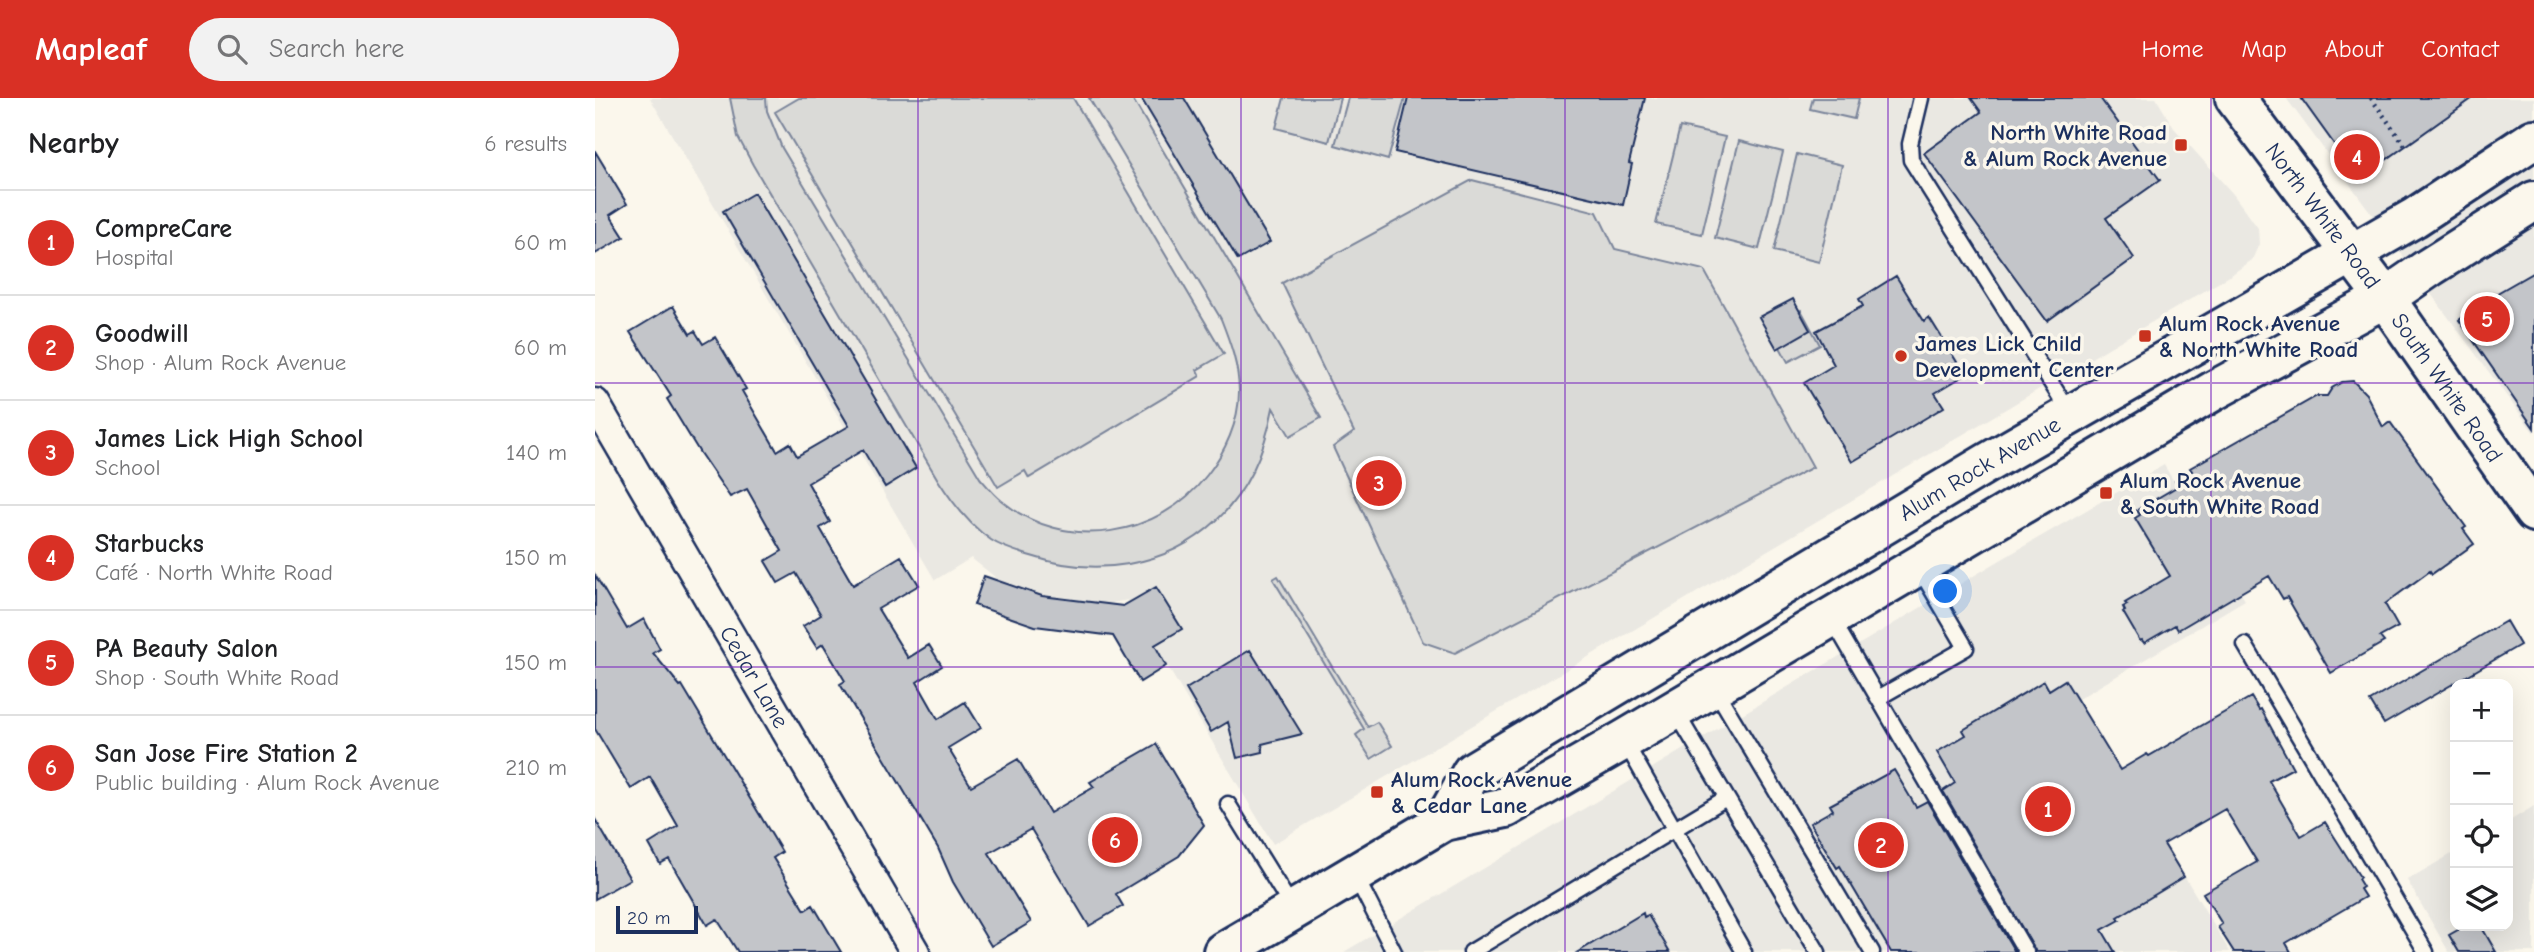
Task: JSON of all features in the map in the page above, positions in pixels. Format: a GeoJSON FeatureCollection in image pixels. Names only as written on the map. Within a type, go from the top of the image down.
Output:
{"type":"FeatureCollection","features":[{"type":"Feature","properties":{"kind":"main road","name":"North White Road"},"geometry":{"type":"LineString","coordinates":[[2235,98],[2385,298]]}},
{"type":"Feature","properties":{"kind":"main road","name":"Alum Rock Avenue"},"geometry":{"type":"LineString","coordinates":[[1444,821],[1472,772],[1987,463],[2425,211],[2534,139]]}},
{"type":"Feature","properties":{"kind":"main road","name":"Alum Rock Avenue"},"geometry":{"type":"LineString","coordinates":[[1223,952],[1444,821],[1506,808],[1832,620],[2215,390],[2385,298],[2534,201]]}},
{"type":"Feature","properties":{"kind":"main road","name":"South White Road"},"geometry":{"type":"LineString","coordinates":[[2385,298],[2534,512]]}},
{"type":"Feature","properties":{"kind":"main road"},"geometry":{"type":"LineString","coordinates":[[1624,740],[1620,729],[1624,717],[1641,701],[1647,669]]}},
{"type":"Feature","properties":{"kind":"street","name":"Cedar Lane"},"geometry":{"type":"LineString","coordinates":[[595,402],[915,952]]}},
{"type":"Feature","properties":{"kind":"lane"},"geometry":{"type":"LineString","coordinates":[[1921,98],[1910,144],[1911,160],[2071,415]]}},
{"type":"Feature","properties":{"kind":"lane"},"geometry":{"type":"LineString","coordinates":[[1878,698],[1966,648],[1919,567]]}},
{"type":"Feature","properties":{"kind":"lane"},"geometry":{"type":"LineString","coordinates":[[1832,620],[2025,952]]}},
{"type":"Feature","properties":{"kind":"lane"},"geometry":{"type":"LineString","coordinates":[[2245,645],[2425,952]]}},
{"type":"Feature","properties":{"kind":"lane"},"geometry":{"type":"LineString","coordinates":[[1714,687],[1872,952]]}},
{"type":"Feature","properties":{"kind":"lane"},"geometry":{"type":"LineString","coordinates":[[1675,710],[1818,952]]}},
{"type":"Feature","properties":{"kind":"lane"},"geometry":{"type":"LineString","coordinates":[[1624,740],[1744,952]]}},
{"type":"Feature","properties":{"kind":"lane"},"geometry":{"type":"LineString","coordinates":[[1471,952],[1726,798]]}},
{"type":"Feature","properties":{"kind":"lane"},"geometry":{"type":"LineString","coordinates":[[1228,804],[1294,910]]}},
{"type":"Feature","properties":{"kind":"lane"},"geometry":{"type":"LineString","coordinates":[[1355,874],[1394,952]]}},
{"type":"Feature","properties":{"kind":"path"},"geometry":{"type":"LineString","coordinates":[[2371,98],[2406,147]]}},
{"type":"Feature","properties":{"kind":"shaded area"},"geometry":{"type":"Polygon","coordinates":[[[650,98],[2156,98],[2174,128],[2233,194],[2258,228],[2259,244],[2252,260],[2228,277],[1273,844],[1128,600],[1085,608],[1014,592],[971,558],[935,580],[650,98]]]}},
{"type":"Feature","properties":{"kind":"shaded area"},"geometry":{"type":"Polygon","coordinates":[[[730,98],[766,98],[767,111],[782,148],[980,478],[999,499],[1027,517],[1054,528],[1082,532],[1110,531],[1138,525],[1164,513],[1187,496],[1214,466],[1230,436],[1237,414],[1239,382],[1236,364],[1221,319],[1089,98],[1132,98],[1321,418],[1290,436],[1273,408],[1254,469],[1228,509],[1196,537],[1152,558],[1104,567],[1079,566],[1031,556],[996,543],[968,520],[938,480],[753,165],[738,137],[730,98]]]}},
{"type":"Feature","properties":{"kind":"shaded area"},"geometry":{"type":"Polygon","coordinates":[[[799,98],[1073,98],[1224,354],[1197,370],[1200,376],[1029,478],[1025,471],[998,487],[775,112],[799,98]]]}},
{"type":"Feature","properties":{"kind":"shaded area"},"geometry":{"type":"Polygon","coordinates":[[[1284,98],[1340,98],[1329,142],[1276,128],[1284,98]]]}},
{"type":"Feature","properties":{"kind":"shaded area"},"geometry":{"type":"Polygon","coordinates":[[[1348,98],[1405,98],[1388,160],[1335,145],[1348,98]]]}},
{"type":"Feature","properties":{"kind":"shaded area"},"geometry":{"type":"Polygon","coordinates":[[[1813,98],[1859,98],[1854,119],[1810,109],[1813,98]]]}},
{"type":"Feature","properties":{"kind":"shaded area"},"geometry":{"type":"Polygon","coordinates":[[[2286,98],[2534,98],[2534,433],[2286,98]]]}},
{"type":"Feature","properties":{"kind":"shaded area"},"geometry":{"type":"Polygon","coordinates":[[[1680,127],[1725,137],[1702,234],[1656,224],[1680,127]]]}},
{"type":"Feature","properties":{"kind":"shaded area"},"geometry":{"type":"Polygon","coordinates":[[[1739,141],[1783,152],[1759,249],[1715,238],[1739,141]]]}},
{"type":"Feature","properties":{"kind":"shaded area"},"geometry":{"type":"Polygon","coordinates":[[[1797,154],[1842,165],[1819,262],[1774,251],[1797,154]]]}},
{"type":"Feature","properties":{"kind":"shaded area"},"geometry":{"type":"Polygon","coordinates":[[[1472,180],[1597,212],[1615,249],[1704,270],[1813,467],[1455,653],[1423,642],[1333,447],[1354,432],[1282,283],[1472,180]]]}},
{"type":"Feature","properties":{"kind":"shaded area"},"geometry":{"type":"Polygon","coordinates":[[[1801,310],[1820,345],[1788,362],[1769,327],[1801,310]]]}},
{"type":"Feature","properties":{"kind":"shaded area"},"geometry":{"type":"Polygon","coordinates":[[[2164,465],[2245,600],[2078,699],[2230,952],[1344,952],[1997,562],[2164,465]]]}},
{"type":"Feature","properties":{"kind":"shaded area"},"geometry":{"type":"Polygon","coordinates":[[[1278,576],[1368,727],[1377,722],[1392,746],[1371,759],[1356,735],[1364,729],[1273,579],[1278,576]]]}},
{"type":"Feature","properties":{"kind":"shaded area"},"geometry":{"type":"Polygon","coordinates":[[[2534,806],[2534,952],[2449,952],[2407,880],[2450,855],[2450,931],[2513,931],[2513,819],[2534,806]]]}},
{"type":"Feature","properties":{"kind":"building"},"geometry":{"type":"Polygon","coordinates":[[[1141,98],[1184,98],[1270,242],[1238,260],[1141,98]]]}},
{"type":"Feature","properties":{"kind":"building"},"geometry":{"type":"Polygon","coordinates":[[[1408,98],[1645,98],[1629,163],[1632,164],[1623,205],[1395,152],[1408,98]]]}},
{"type":"Feature","properties":{"kind":"building"},"geometry":{"type":"Polygon","coordinates":[[[1971,98],[2100,98],[2160,180],[2106,218],[2134,258],[2047,321],[1924,153],[1981,112],[1971,98]]]}},
{"type":"Feature","properties":{"kind":"building"},"geometry":{"type":"Polygon","coordinates":[[[2301,98],[2473,98],[2376,167],[2374,164],[2357,176],[2301,98]]]}},
{"type":"Feature","properties":{"kind":"building"},"geometry":{"type":"Polygon","coordinates":[[[595,151],[627,204],[610,215],[624,237],[595,254],[595,151]]]}},
{"type":"Feature","properties":{"kind":"building"},"geometry":{"type":"Polygon","coordinates":[[[754,193],[916,468],[885,487],[863,450],[808,483],[830,522],[820,528],[853,585],[901,556],[919,585],[878,609],[908,658],[929,645],[942,666],[917,682],[938,719],[965,702],[981,728],[948,748],[971,786],[1018,759],[1050,813],[1094,787],[1090,782],[1156,744],[1204,825],[1179,856],[1116,894],[1123,906],[1089,926],[1031,829],[989,853],[1031,922],[991,946],[953,882],[938,848],[840,684],[845,681],[823,644],[817,648],[803,626],[821,615],[796,573],[778,583],[765,561],[782,551],[747,489],[730,497],[667,399],[671,396],[630,332],[673,306],[690,334],[695,331],[703,344],[715,337],[746,389],[742,391],[777,451],[790,443],[797,456],[849,426],[723,211],[754,193]]]}},
{"type":"Feature","properties":{"kind":"building"},"geometry":{"type":"Polygon","coordinates":[[[2534,272],[2534,428],[2459,320],[2534,272]]]}},
{"type":"Feature","properties":{"kind":"building","name":"James Lick Child Development Center"},"geometry":{"type":"Polygon","coordinates":[[[1896,276],[1924,321],[1929,317],[1965,375],[1935,393],[1944,407],[1852,462],[1804,383],[1834,365],[1816,331],[1863,306],[1859,299],[1896,276]]]}},
{"type":"Feature","properties":{"kind":"building"},"geometry":{"type":"Polygon","coordinates":[[[1793,299],[1810,330],[1777,349],[1759,317],[1793,299]]]}},
{"type":"Feature","properties":{"kind":"building"},"geometry":{"type":"Polygon","coordinates":[[[2353,381],[2366,394],[2383,427],[2390,422],[2466,527],[2463,529],[2474,544],[2432,574],[2430,571],[2385,604],[2398,627],[2380,637],[2384,642],[2331,673],[2287,597],[2283,599],[2269,576],[2178,630],[2175,625],[2144,643],[2140,641],[2123,612],[2123,607],[2127,605],[2125,603],[2170,576],[2135,518],[2140,515],[2137,510],[2178,486],[2175,481],[2192,471],[2190,468],[2317,396],[2327,396],[2332,388],[2342,382],[2353,381]]]}},
{"type":"Feature","properties":{"kind":"building"},"geometry":{"type":"Polygon","coordinates":[[[595,575],[627,629],[644,619],[660,649],[653,653],[680,686],[682,685],[782,852],[773,858],[805,910],[813,905],[841,952],[738,952],[717,919],[707,925],[669,859],[660,864],[649,844],[678,826],[650,777],[631,789],[595,729],[595,575]]]}},
{"type":"Feature","properties":{"kind":"building"},"geometry":{"type":"Polygon","coordinates":[[[984,576],[1042,596],[1123,606],[1156,587],[1182,629],[1155,645],[1166,666],[1140,682],[1113,636],[1035,626],[974,605],[984,576]]]}},
{"type":"Feature","properties":{"kind":"building"},"geometry":{"type":"Polygon","coordinates":[[[2506,621],[2520,645],[2461,679],[2450,679],[2450,686],[2384,724],[2370,701],[2506,621]]]}},
{"type":"Feature","properties":{"kind":"building"},"geometry":{"type":"Polygon","coordinates":[[[1250,650],[1302,734],[1262,744],[1263,752],[1237,758],[1228,722],[1211,732],[1186,689],[1250,650]]]}},
{"type":"Feature","properties":{"kind":"building"},"geometry":{"type":"Polygon","coordinates":[[[2065,680],[2120,770],[2251,697],[2259,710],[2261,709],[2293,768],[2269,781],[2301,836],[2325,822],[2360,877],[2358,879],[2363,887],[2360,889],[2365,897],[2286,943],[2291,952],[2234,952],[2218,927],[2222,924],[2203,893],[2257,862],[2225,809],[2164,844],[2184,877],[2118,917],[2120,920],[2102,930],[2115,952],[2036,952],[1943,791],[1955,783],[1937,752],[1966,735],[1963,730],[2044,681],[2049,690],[2065,680]]]}},
{"type":"Feature","properties":{"kind":"building"},"geometry":{"type":"Polygon","coordinates":[[[1894,770],[1916,807],[1927,801],[2015,952],[1891,952],[1840,866],[1837,868],[1810,823],[1833,810],[1830,805],[1894,770]]]}},
{"type":"Feature","properties":{"kind":"building"},"geometry":{"type":"Polygon","coordinates":[[[595,819],[630,879],[595,899],[595,819]]]}},
{"type":"Feature","properties":{"kind":"building"},"geometry":{"type":"Polygon","coordinates":[[[1643,913],[1644,917],[1648,915],[1670,952],[1578,952],[1643,913]]]}},
{"type":"Feature","properties":{"kind":"building"},"geometry":{"type":"Polygon","coordinates":[[[2456,931],[2484,931],[2496,952],[2459,952],[2449,935],[2456,931]]]}},
{"type":"Feature","properties":{"kind":"place","name":"North White Road & Alum Rock Avenue"},"geometry":{"type":"Point","coordinates":[2181,145]}},
{"type":"Feature","properties":{"kind":"place","name":"Starbucks"},"geometry":{"type":"Point","coordinates":[2357,157]}},
{"type":"Feature","properties":{"kind":"place","name":"PA Beauty Salon"},"geometry":{"type":"Point","coordinates":[2487,319]}},
{"type":"Feature","properties":{"kind":"place","name":"Alum Rock Avenue & North White Road"},"geometry":{"type":"Point","coordinates":[2145,336]}},
{"type":"Feature","properties":{"kind":"place","name":"James Lick Child Development Center"},"geometry":{"type":"Point","coordinates":[1901,356]}},
{"type":"Feature","properties":{"kind":"place","name":"James Lick High School"},"geometry":{"type":"Point","coordinates":[1379,483]}},
{"type":"Feature","properties":{"kind":"place","name":"Alum Rock Avenue & South White Road"},"geometry":{"type":"Point","coordinates":[2106,493]}},
{"type":"Feature","properties":{"kind":"place","name":"Alum Rock Avenue & Cedar Lane"},"geometry":{"type":"Point","coordinates":[1377,792]}},
{"type":"Feature","properties":{"kind":"place","name":"CompreCare"},"geometry":{"type":"Point","coordinates":[2048,809]}},
{"type":"Feature","properties":{"kind":"place","name":"San Jose Fire Station 2"},"geometry":{"type":"Point","coordinates":[1115,840]}},
{"type":"Feature","properties":{"kind":"place","name":"Goodwill"},"geometry":{"type":"Point","coordinates":[1881,845]}}]}
